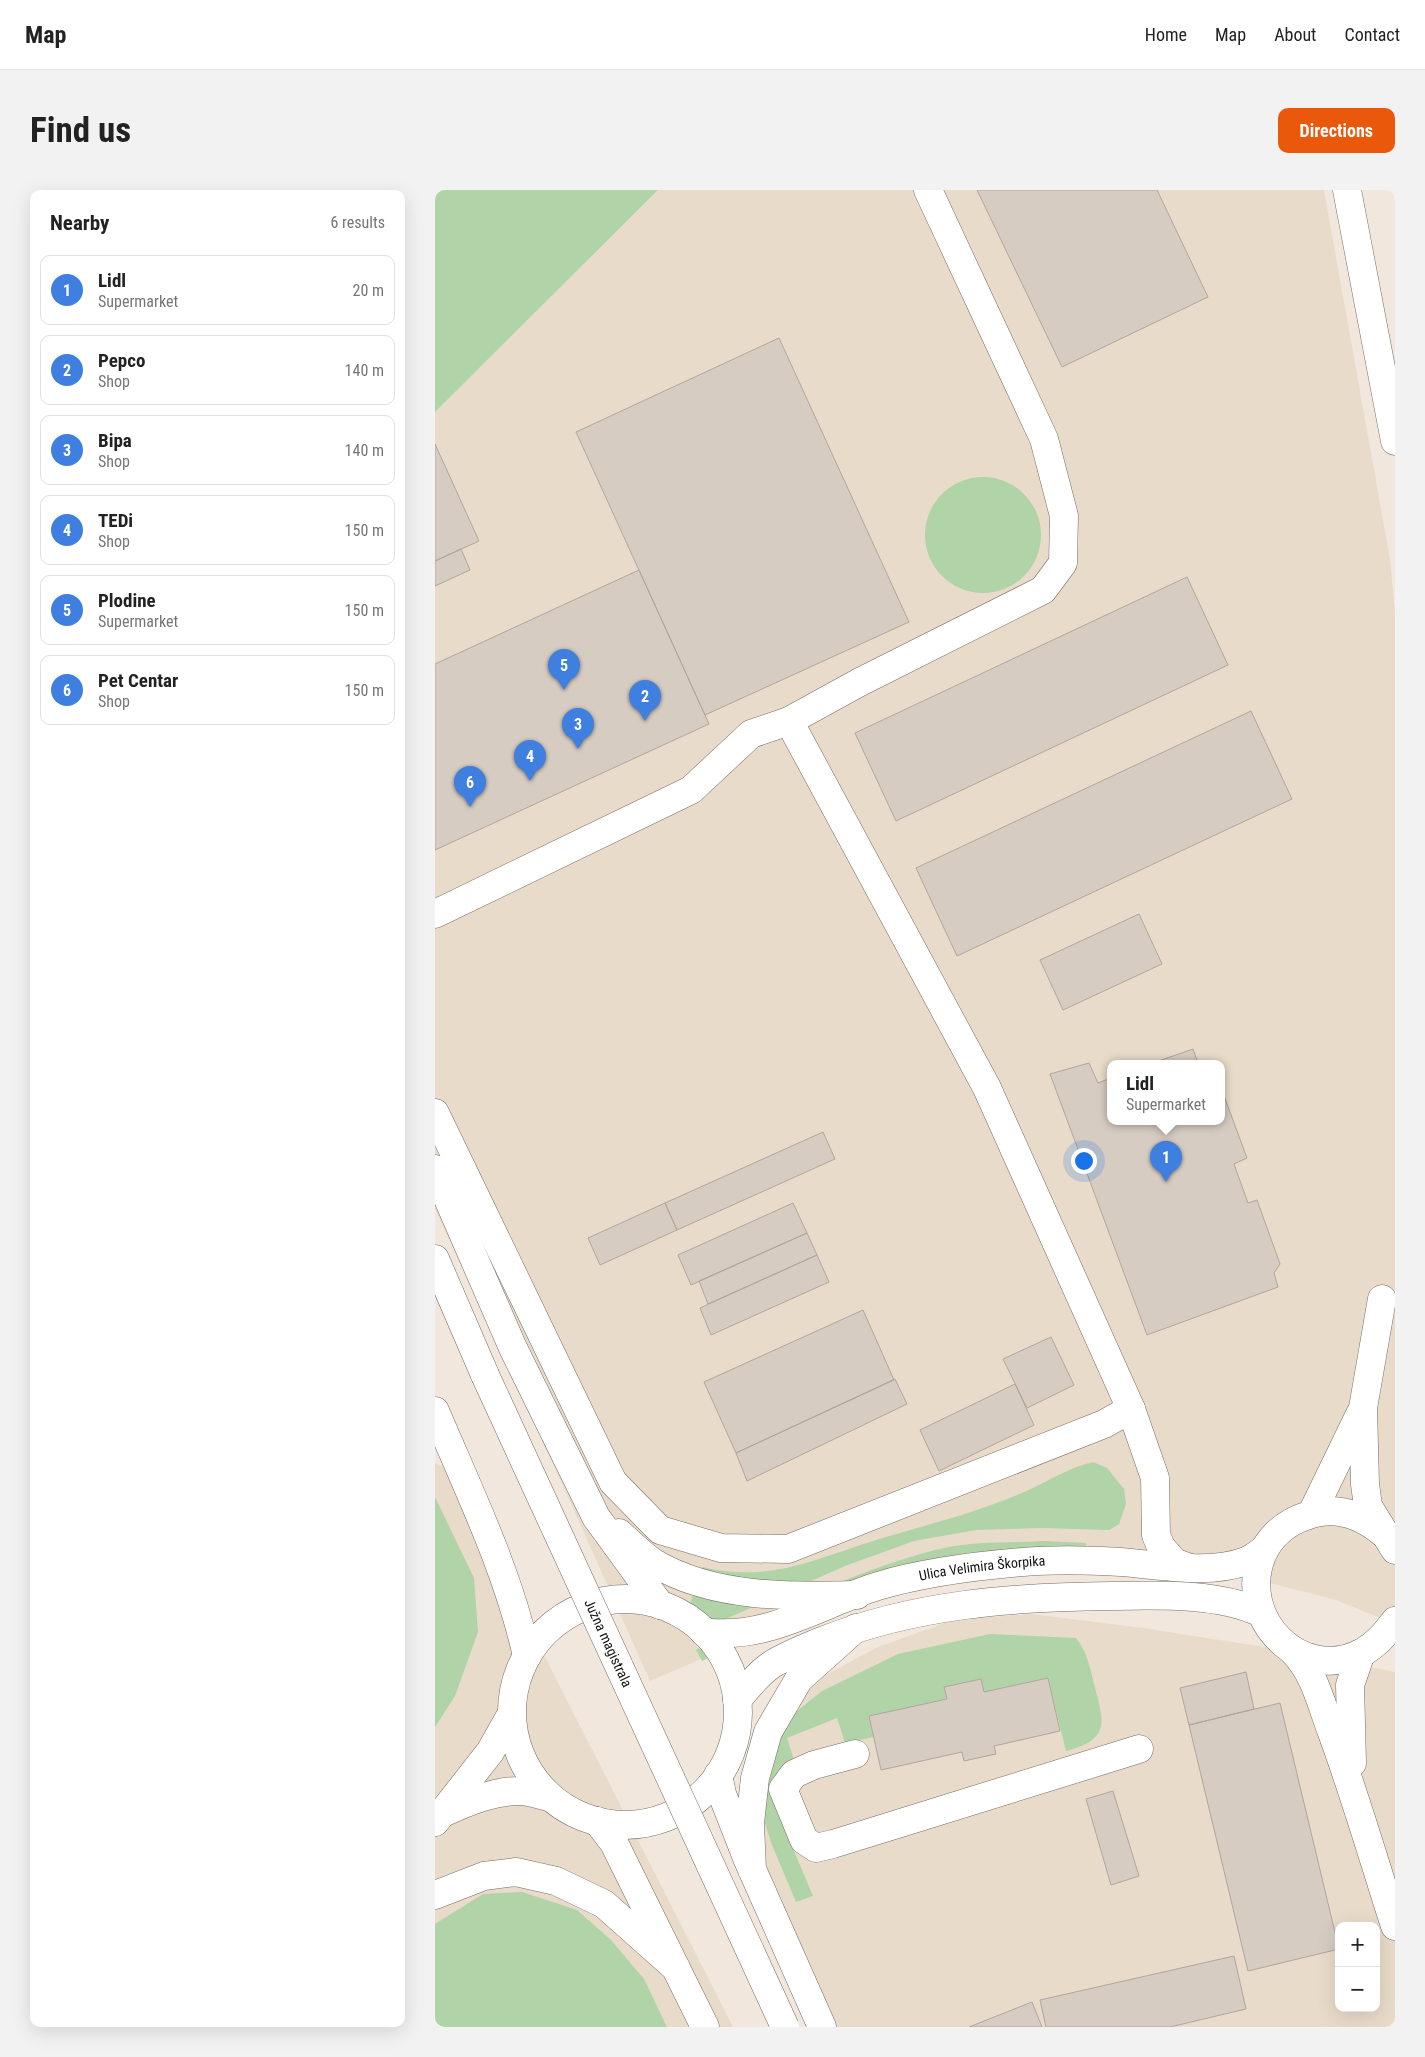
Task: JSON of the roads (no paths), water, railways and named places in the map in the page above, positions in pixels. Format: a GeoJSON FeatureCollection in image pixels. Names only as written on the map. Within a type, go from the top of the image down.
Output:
{"type":"FeatureCollection","features":[{"type":"Feature","properties":{"kind":"street"},"geometry":{"type":"LineString","coordinates":[[435,914],[691,790],[751,734],[789,721],[860,682],[1043,590],[1063,562],[1064,516],[1045,439],[928,190]]}},
{"type":"Feature","properties":{"kind":"street"},"geometry":{"type":"LineString","coordinates":[[1347,190],[1395,440]]}},
{"type":"Feature","properties":{"kind":"street"},"geometry":{"type":"LineString","coordinates":[[789,721],[987,1088],[1131,1409],[1155,1478],[1156,1535],[1167,1557],[1190,1568]]}},
{"type":"Feature","properties":{"kind":"street"},"geometry":{"type":"LineString","coordinates":[[435,1113],[613,1482],[660,1530],[721,1548],[788,1549],[1104,1424],[1131,1409]]}},
{"type":"Feature","properties":{"kind":"street"},"geometry":{"type":"LineString","coordinates":[[435,1169],[513,1348],[596,1517],[629,1566],[660,1605]]}},
{"type":"Feature","properties":{"kind":"street","name":"Južna magistrala"},"geometry":{"type":"LineString","coordinates":[[435,1258],[485,1375],[785,2027]]}},
{"type":"Feature","properties":{"kind":"street"},"geometry":{"type":"LineString","coordinates":[[1382,1300],[1363,1408],[1365,1484],[1368,1506],[1389,1541]]}},
{"type":"Feature","properties":{"kind":"street"},"geometry":{"type":"LineString","coordinates":[[1312,1513],[1363,1408]]}},
{"type":"Feature","properties":{"kind":"street"},"geometry":{"type":"LineString","coordinates":[[435,1411],[487,1534],[519,1624],[527,1656]]}},
{"type":"Feature","properties":{"kind":"street"},"geometry":{"type":"LineString","coordinates":[[589,1502],[647,1557],[680,1575],[705,1583],[767,1594],[857,1595]]}},
{"type":"Feature","properties":{"kind":"street"},"geometry":{"type":"LineString","coordinates":[[1389,1541],[1371,1523],[1350,1514],[1327,1511],[1312,1513],[1285,1526],[1265,1549],[1256,1578],[1256,1593],[1261,1613],[1275,1636],[1293,1651],[1310,1674],[1353,1790],[1395,1926]]}},
{"type":"Feature","properties":{"kind":"street"},"geometry":{"type":"LineString","coordinates":[[1119,1562],[1141,1553],[1156,1535]]}},
{"type":"Feature","properties":{"kind":"street","name":"Ulica Velimira Škorpika"},"geometry":{"type":"LineString","coordinates":[[704,1632],[721,1634],[756,1630],[798,1618],[875,1587],[927,1573],[1024,1562],[1078,1560],[1190,1568],[1246,1561],[1265,1549]]}},
{"type":"Feature","properties":{"kind":"street"},"geometry":{"type":"LineString","coordinates":[[737,1700],[770,1666],[797,1652],[856,1628],[945,1606],[1066,1596],[1139,1596],[1234,1603],[1261,1613]]}},
{"type":"Feature","properties":{"kind":"street"},"geometry":{"type":"LineString","coordinates":[[630,1599],[660,1605],[677,1612],[704,1632],[727,1664],[737,1700],[735,1737],[729,1754],[718,1775],[697,1799],[665,1818],[636,1825],[597,1821],[575,1814],[549,1797],[529,1774],[516,1746],[511,1715],[515,1685],[527,1656],[545,1631],[570,1613],[607,1601],[630,1599]]}},
{"type":"Feature","properties":{"kind":"street"},"geometry":{"type":"LineString","coordinates":[[752,1870],[750,1823],[755,1778],[768,1732],[799,1679],[856,1628]]}},
{"type":"Feature","properties":{"kind":"street"},"geometry":{"type":"LineString","coordinates":[[1293,1651],[1315,1659],[1339,1660],[1383,1637]]}},
{"type":"Feature","properties":{"kind":"street"},"geometry":{"type":"LineString","coordinates":[[1353,1790],[1350,1685],[1383,1637]]}},
{"type":"Feature","properties":{"kind":"street"},"geometry":{"type":"LineString","coordinates":[[439,1817],[490,1752],[511,1715]]}},
{"type":"Feature","properties":{"kind":"street"},"geometry":{"type":"LineString","coordinates":[[855,1754],[814,1765],[793,1774],[783,1789],[804,1840],[816,1848],[1139,1749]]}},
{"type":"Feature","properties":{"kind":"street"},"geometry":{"type":"LineString","coordinates":[[718,1775],[722,1794],[752,1870],[822,2027]]}},
{"type":"Feature","properties":{"kind":"street"},"geometry":{"type":"LineString","coordinates":[[439,1817],[464,1803],[499,1793],[523,1791],[549,1797]]}},
{"type":"Feature","properties":{"kind":"street"},"geometry":{"type":"LineString","coordinates":[[597,1821],[614,1843],[705,2027]]}},
{"type":"Feature","properties":{"kind":"street"},"geometry":{"type":"LineString","coordinates":[[435,1895],[484,1876],[516,1872],[556,1881],[604,1904],[676,1968]]}},
{"type":"Feature","properties":{"kind":"place","name":"Plodine"},"geometry":{"type":"Point","coordinates":[564,690]}},
{"type":"Feature","properties":{"kind":"place","name":"Pepco"},"geometry":{"type":"Point","coordinates":[645,721]}},
{"type":"Feature","properties":{"kind":"place","name":"Bipa"},"geometry":{"type":"Point","coordinates":[578,749]}},
{"type":"Feature","properties":{"kind":"place","name":"TEDi"},"geometry":{"type":"Point","coordinates":[530,781]}},
{"type":"Feature","properties":{"kind":"place","name":"Pet Centar"},"geometry":{"type":"Point","coordinates":[470,807]}},
{"type":"Feature","properties":{"kind":"place","name":"Lidl"},"geometry":{"type":"Point","coordinates":[1166,1182]}}]}
